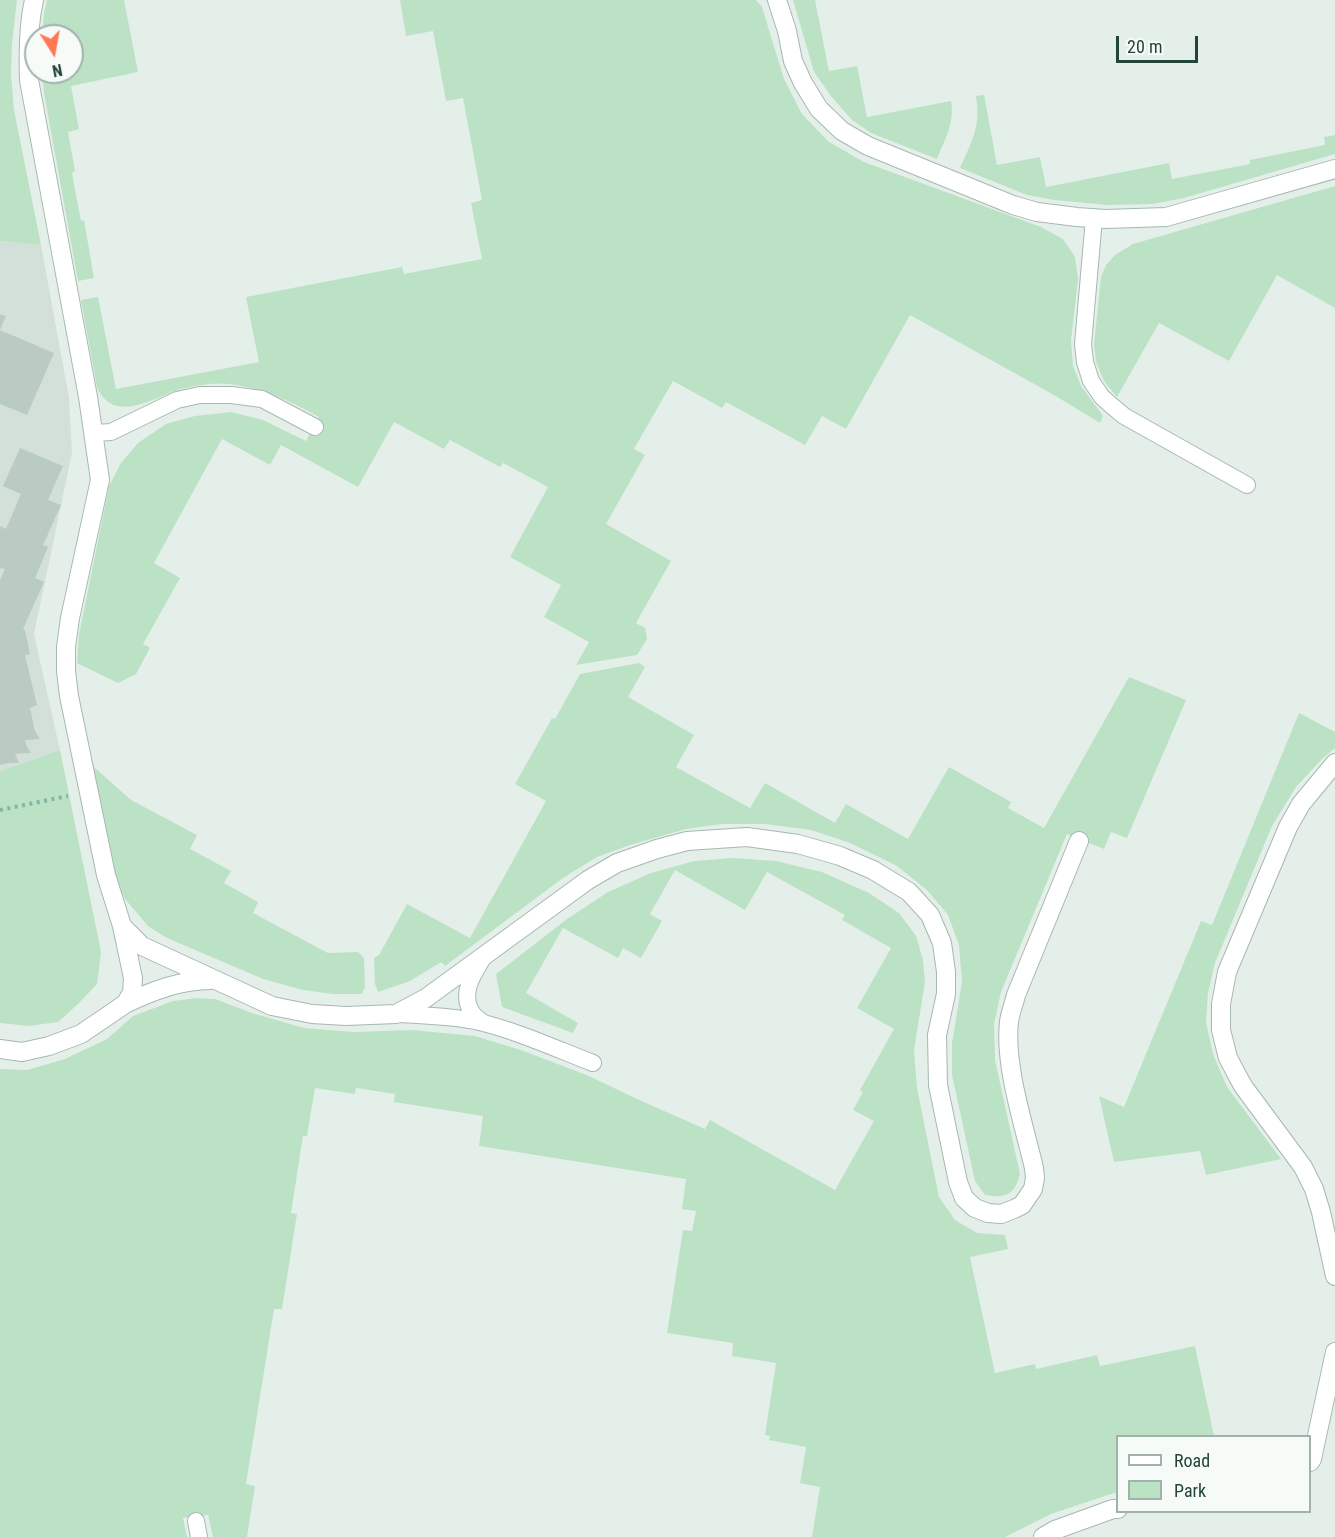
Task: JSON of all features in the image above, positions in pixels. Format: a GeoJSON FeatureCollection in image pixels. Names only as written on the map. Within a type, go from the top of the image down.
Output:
{"type":"FeatureCollection","features":[{"type":"Feature","properties":{"kind":"street"},"geometry":{"type":"LineString","coordinates":[[34,0],[28,51],[29,80],[88,397],[100,480],[70,618],[66,646],[66,671],[69,696],[106,875],[122,926],[133,978],[132,993],[124,1004]]}},
{"type":"Feature","properties":{"kind":"street"},"geometry":{"type":"LineString","coordinates":[[777,0],[787,31],[793,61],[803,83],[819,109],[842,131],[868,146],[1013,205],[1037,212],[1094,218],[1166,217],[1335,169]]}},
{"type":"Feature","properties":{"kind":"street"},"geometry":{"type":"LineString","coordinates":[[1335,763],[1301,804],[1288,827],[1227,972],[1221,1004],[1221,1030],[1228,1058],[1243,1086],[1304,1167],[1321,1212],[1335,1276]]}},
{"type":"Feature","properties":{"kind":"street"},"geometry":{"type":"LineString","coordinates":[[122,926],[142,946],[272,1006],[312,1014],[346,1016],[396,1014],[426,998],[560,899],[617,863],[687,841],[747,837],[798,844],[840,856],[873,870],[909,892],[930,915],[942,943],[946,972],[945,994],[937,1035],[938,1085],[958,1182],[964,1198],[975,1208],[988,1213],[1001,1214],[1022,1205],[1033,1189],[1035,1178],[1012,1076],[1009,1022],[1016,995],[1079,841]]}},
{"type":"Feature","properties":{"kind":"street"},"geometry":{"type":"LineString","coordinates":[[0,1049],[22,1052],[49,1046],[81,1034],[124,1004],[151,991],[196,980],[213,980]]}},
{"type":"Feature","properties":{"kind":"street"},"geometry":{"type":"LineString","coordinates":[[1311,1460],[1335,1352]]}},
{"type":"Feature","properties":{"kind":"street"},"geometry":{"type":"LineString","coordinates":[[1043,1537],[1055,1530],[1116,1509]]}},
{"type":"Feature","properties":{"kind":"lane"},"geometry":{"type":"LineString","coordinates":[[1094,218],[1083,344],[1084,362],[1091,381],[1102,397],[1124,416],[1247,484]]}},
{"type":"Feature","properties":{"kind":"lane"},"geometry":{"type":"LineString","coordinates":[[94,433],[111,432],[177,400],[200,395],[231,394],[262,399],[315,428]]}},
{"type":"Feature","properties":{"kind":"lane"},"geometry":{"type":"LineString","coordinates":[[483,957],[471,976],[467,989],[468,1002],[473,1014],[485,1024]]}},
{"type":"Feature","properties":{"kind":"lane"},"geometry":{"type":"LineString","coordinates":[[396,1014],[441,1016],[485,1024],[508,1030],[593,1062]]}},
{"type":"Feature","properties":{"kind":"path"},"geometry":{"type":"LineString","coordinates":[[0,810],[89,792]]}},
{"type":"Feature","properties":{"kind":"shaded area"},"geometry":{"type":"Polygon","coordinates":[[[0,241],[41,245],[69,398],[72,453],[34,634],[60,750],[0,771],[0,241]]]}},
{"type":"Feature","properties":{"kind":"green space"},"geometry":{"type":"Polygon","coordinates":[[[0,0],[17,0],[11,74],[14,110],[41,245],[0,241],[0,0]]]}},
{"type":"Feature","properties":{"kind":"green space"},"geometry":{"type":"Polygon","coordinates":[[[47,0],[124,0],[138,72],[84,83],[84,24],[43,24],[47,0]]]}},
{"type":"Feature","properties":{"kind":"green space"},"geometry":{"type":"Polygon","coordinates":[[[400,0],[756,0],[762,7],[784,79],[802,114],[829,142],[864,162],[1041,227],[1063,239],[1075,257],[1078,279],[1071,341],[1073,366],[1081,386],[1103,416],[1100,423],[910,315],[846,429],[822,416],[805,445],[726,402],[722,408],[673,381],[634,449],[645,455],[606,524],[671,561],[636,623],[645,628],[647,639],[637,655],[576,665],[589,642],[544,617],[561,585],[510,557],[548,487],[503,463],[500,467],[450,440],[444,449],[394,422],[358,487],[281,445],[270,465],[222,439],[154,563],[180,578],[143,644],[150,648],[136,674],[118,683],[77,663],[79,635],[109,486],[121,463],[138,443],[166,424],[195,416],[231,412],[263,420],[306,441],[319,417],[265,392],[223,384],[178,390],[134,406],[113,405],[104,398],[97,387],[81,300],[98,297],[116,389],[259,362],[246,297],[402,267],[404,274],[482,259],[471,203],[482,200],[463,98],[446,101],[433,31],[406,36],[400,0]]]}},
{"type":"Feature","properties":{"kind":"green space"},"geometry":{"type":"Polygon","coordinates":[[[793,0],[815,0],[829,71],[857,66],[867,117],[951,101],[952,117],[937,159],[871,133],[852,120],[814,72],[793,0]]]}},
{"type":"Feature","properties":{"kind":"green space"},"geometry":{"type":"Polygon","coordinates":[[[43,84],[81,84],[71,86],[79,129],[68,132],[75,171],[72,173],[81,221],[84,220],[94,278],[78,281],[43,84]]]}},
{"type":"Feature","properties":{"kind":"green space"},"geometry":{"type":"Polygon","coordinates":[[[984,95],[997,165],[1040,157],[1046,187],[1169,163],[1172,179],[1250,164],[1250,160],[1325,145],[1324,137],[1335,135],[1335,154],[1184,198],[1153,204],[1107,205],[1054,200],[1027,195],[960,168],[972,141],[976,125],[976,96],[984,95]]]}},
{"type":"Feature","properties":{"kind":"green space"},"geometry":{"type":"Polygon","coordinates":[[[1335,186],[1335,308],[1277,275],[1229,361],[1159,323],[1117,397],[1104,381],[1096,362],[1094,344],[1101,277],[1106,265],[1115,255],[1133,244],[1335,186]]]}},
{"type":"Feature","properties":{"kind":"green space"},"geometry":{"type":"Polygon","coordinates":[[[639,663],[645,667],[628,697],[694,735],[676,767],[750,808],[765,783],[835,823],[846,804],[908,839],[949,767],[1011,802],[1008,808],[1044,828],[1129,677],[1186,700],[1127,838],[1111,832],[1104,849],[1067,834],[1001,992],[994,1024],[995,1060],[1020,1174],[1015,1186],[1008,1194],[985,1195],[975,1181],[952,1075],[952,1043],[962,982],[959,945],[948,915],[927,890],[897,866],[850,843],[811,830],[765,824],[722,824],[686,829],[597,857],[563,878],[445,966],[441,962],[410,981],[378,992],[375,984],[374,958],[379,955],[407,904],[470,938],[546,801],[515,784],[580,674],[639,663]]]}},
{"type":"Feature","properties":{"kind":"green space"},"geometry":{"type":"Polygon","coordinates":[[[1299,713],[1335,732],[1335,748],[1296,787],[1272,826],[1215,963],[1208,993],[1206,1022],[1213,1054],[1227,1087],[1281,1159],[1206,1175],[1200,1151],[1114,1162],[1099,1096],[1124,1107],[1201,921],[1212,925],[1299,713]]]}},
{"type":"Feature","properties":{"kind":"green space"},"geometry":{"type":"Polygon","coordinates":[[[60,750],[101,952],[97,984],[58,1022],[29,1026],[0,1023],[0,771],[60,750]]]}},
{"type":"Feature","properties":{"kind":"green space"},"geometry":{"type":"Polygon","coordinates":[[[94,767],[131,800],[197,835],[190,849],[231,871],[224,883],[258,902],[253,913],[328,953],[358,952],[364,958],[365,987],[362,994],[332,994],[303,990],[263,979],[167,938],[148,926],[125,899],[115,879],[108,858],[94,767]]]}},
{"type":"Feature","properties":{"kind":"green space"},"geometry":{"type":"Polygon","coordinates":[[[733,858],[776,861],[822,872],[869,893],[899,913],[916,936],[923,960],[925,982],[914,1050],[917,1088],[939,1197],[955,1220],[977,1233],[1005,1235],[1008,1249],[970,1257],[995,1373],[1035,1364],[1036,1369],[1097,1355],[1100,1366],[1195,1346],[1214,1435],[1116,1435],[1116,1492],[1051,1514],[1005,1537],[812,1537],[820,1487],[800,1483],[806,1447],[769,1440],[770,1436],[765,1435],[776,1363],[732,1356],[733,1343],[667,1333],[683,1230],[692,1231],[696,1211],[682,1209],[686,1179],[479,1146],[483,1116],[394,1102],[395,1094],[356,1088],[355,1094],[315,1088],[307,1136],[303,1136],[291,1213],[297,1214],[282,1309],[274,1309],[246,1484],[255,1486],[247,1537],[213,1537],[208,1515],[183,1518],[187,1537],[0,1537],[0,1069],[27,1070],[65,1059],[107,1039],[133,1016],[173,1001],[196,998],[215,999],[252,1013],[304,1028],[354,1032],[412,1030],[475,1036],[521,1050],[589,1076],[705,1129],[710,1120],[835,1190],[874,1121],[853,1110],[863,1092],[860,1090],[894,1029],[857,1008],[891,948],[842,920],[845,915],[767,872],[745,910],[675,870],[650,914],[662,921],[641,958],[623,948],[618,958],[563,928],[526,993],[578,1023],[573,1033],[502,1007],[496,974],[567,919],[608,892],[651,873],[694,861],[733,858]]]}},
{"type":"Feature","properties":{"kind":"building"},"geometry":{"type":"Polygon","coordinates":[[[0,314],[6,316],[0,330],[0,314]]]}},
{"type":"Feature","properties":{"kind":"building"},"geometry":{"type":"Polygon","coordinates":[[[0,330],[54,353],[27,415],[0,404],[0,330]]]}},
{"type":"Feature","properties":{"kind":"building"},"geometry":{"type":"Polygon","coordinates":[[[20,448],[63,466],[48,500],[61,505],[43,545],[48,547],[35,578],[44,582],[23,629],[30,654],[25,655],[37,705],[30,708],[35,731],[40,739],[25,740],[31,753],[15,754],[19,763],[0,765],[0,580],[5,569],[0,568],[0,526],[6,529],[21,494],[3,486],[20,448]]]}}]}
